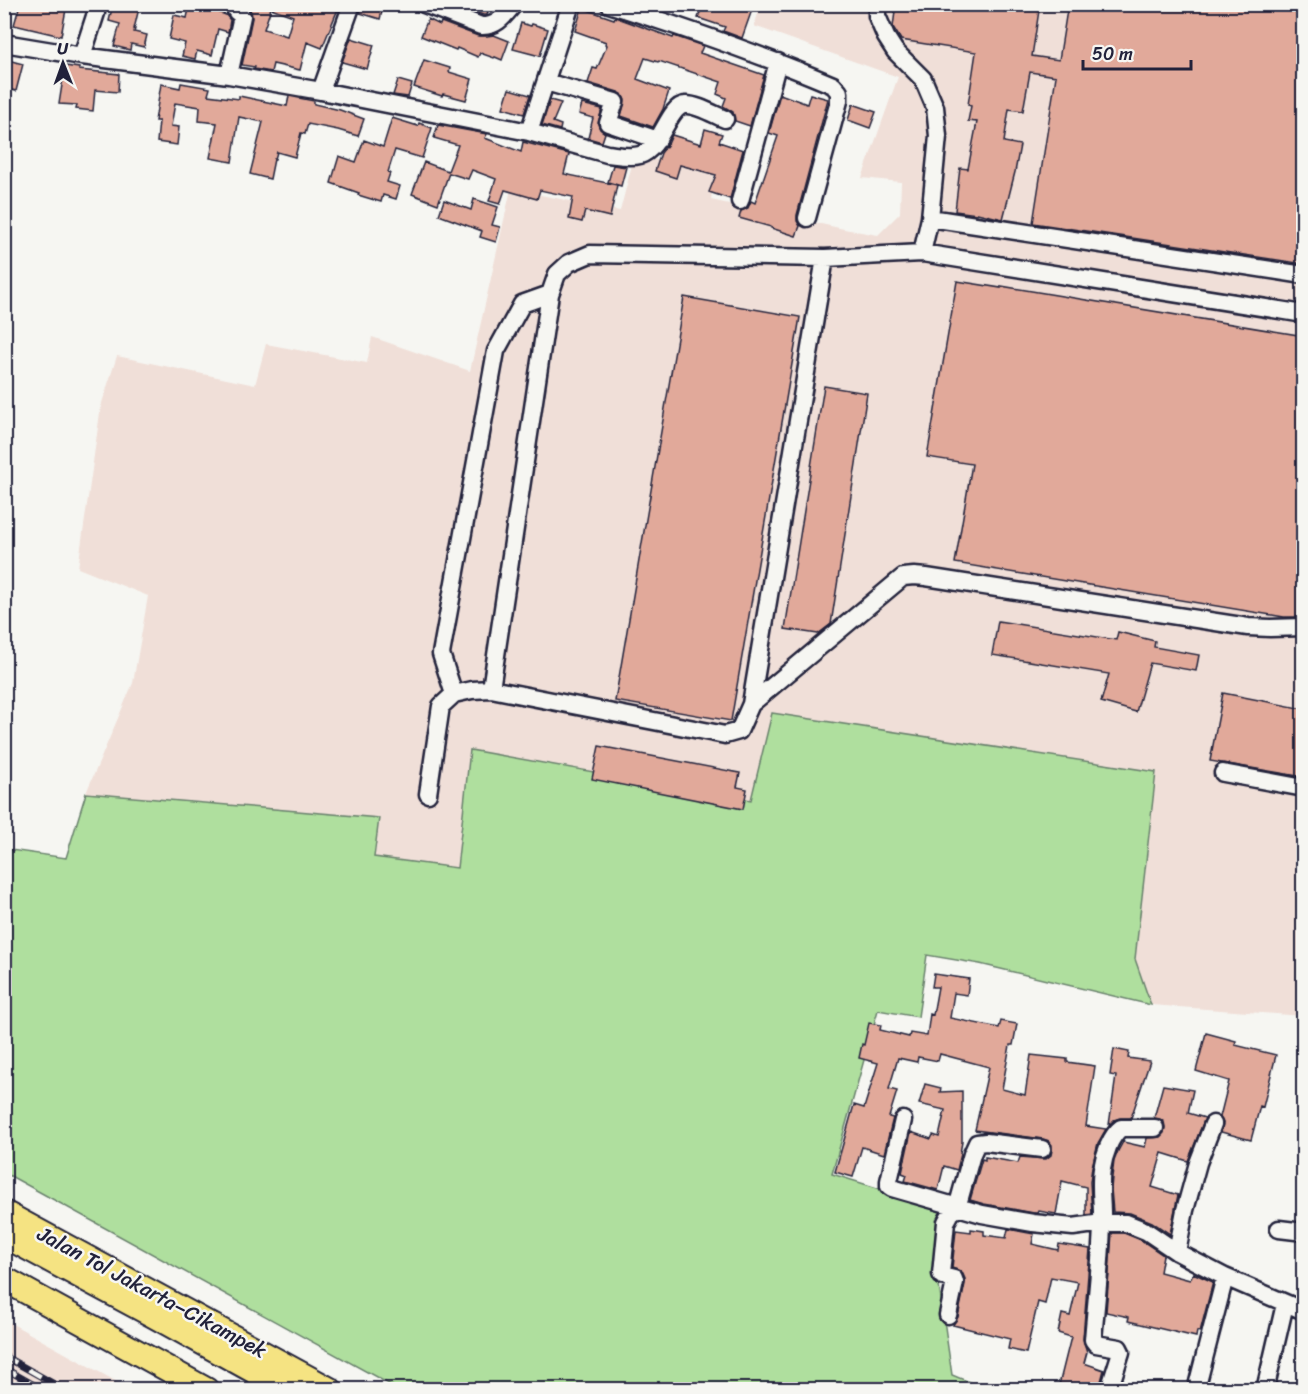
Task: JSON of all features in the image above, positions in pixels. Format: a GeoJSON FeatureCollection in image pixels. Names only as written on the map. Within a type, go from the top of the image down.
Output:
{"type":"FeatureCollection","features":[{"type":"Feature","properties":{"kind":"highway","name":"Jalan Tol Jakarta–Cikampek"},"geometry":{"type":"LineString","coordinates":[[4,1213],[330,1389]]}},
{"type":"Feature","properties":{"kind":"highway"},"geometry":{"type":"LineString","coordinates":[[4,1235],[289,1389]]}},
{"type":"Feature","properties":{"kind":"highway"},"geometry":{"type":"LineString","coordinates":[[4,1250],[257,1389]]}},
{"type":"Feature","properties":{"kind":"highway"},"geometry":{"type":"LineString","coordinates":[[4,1279],[206,1389]]}},
{"type":"Feature","properties":{"kind":"street"},"geometry":{"type":"LineString","coordinates":[[229,75],[242,16],[236,11],[236,4]]}},
{"type":"Feature","properties":{"kind":"street"},"geometry":{"type":"LineString","coordinates":[[321,91],[352,4]]}},
{"type":"Feature","properties":{"kind":"street"},"geometry":{"type":"LineString","coordinates":[[424,4],[488,27],[500,20],[514,4]]}},
{"type":"Feature","properties":{"kind":"street"},"geometry":{"type":"LineString","coordinates":[[529,132],[571,4]]}},
{"type":"Feature","properties":{"kind":"street"},"geometry":{"type":"LineString","coordinates":[[609,4],[673,24],[778,62],[833,85],[839,92],[835,120],[807,218]]}},
{"type":"Feature","properties":{"kind":"street"},"geometry":{"type":"LineString","coordinates":[[877,4],[877,16],[886,38],[895,51],[923,79],[935,107],[938,136],[930,218],[922,253]]}},
{"type":"Feature","properties":{"kind":"street"},"geometry":{"type":"LineString","coordinates":[[82,56],[96,13]]}},
{"type":"Feature","properties":{"kind":"street"},"geometry":{"type":"LineString","coordinates":[[4,43],[82,56],[229,75],[321,91],[529,132],[607,154],[632,157],[642,155],[651,148],[679,106],[686,104],[694,106],[725,119]]}},
{"type":"Feature","properties":{"kind":"street"},"geometry":{"type":"LineString","coordinates":[[740,201],[778,62]]}},
{"type":"Feature","properties":{"kind":"street"},"geometry":{"type":"LineString","coordinates":[[546,82],[615,102],[608,123],[658,140]]}},
{"type":"Feature","properties":{"kind":"street"},"geometry":{"type":"LineString","coordinates":[[930,218],[1304,275]]}},
{"type":"Feature","properties":{"kind":"street"},"geometry":{"type":"LineString","coordinates":[[491,689],[550,294],[557,274],[569,263],[590,254],[825,258],[922,253],[1304,314]]}},
{"type":"Feature","properties":{"kind":"street"},"geometry":{"type":"LineString","coordinates":[[428,794],[441,705],[454,694],[472,690],[491,689],[725,735],[739,731],[751,704],[825,258]]}},
{"type":"Feature","properties":{"kind":"street"},"geometry":{"type":"LineString","coordinates":[[454,694],[441,654],[496,351],[522,304],[550,294]]}},
{"type":"Feature","properties":{"kind":"street"},"geometry":{"type":"LineString","coordinates":[[751,704],[903,577],[926,577],[1248,627],[1304,627]]}},
{"type":"Feature","properties":{"kind":"street"},"geometry":{"type":"LineString","coordinates":[[1223,772],[1304,788]]}},
{"type":"Feature","properties":{"kind":"street"},"geometry":{"type":"LineString","coordinates":[[903,1120],[889,1181],[889,1186],[892,1188],[957,1208],[1033,1223],[1073,1227],[1125,1223],[1146,1231],[1177,1252],[1225,1277],[1304,1311]]}},
{"type":"Feature","properties":{"kind":"street"},"geometry":{"type":"LineString","coordinates":[[1177,1252],[1185,1210],[1198,1163],[1213,1124]]}},
{"type":"Feature","properties":{"kind":"street"},"geometry":{"type":"LineString","coordinates":[[1109,1389],[1120,1352],[1119,1348],[1096,1344],[1093,1340],[1102,1223],[1100,1181],[1102,1168],[1114,1136],[1121,1128],[1155,1128]]}},
{"type":"Feature","properties":{"kind":"street"},"geometry":{"type":"LineString","coordinates":[[948,1315],[956,1282],[954,1279],[942,1276],[941,1272],[946,1222],[957,1208],[977,1143],[986,1142],[1042,1149]]}},
{"type":"Feature","properties":{"kind":"street"},"geometry":{"type":"LineString","coordinates":[[1279,1229],[1304,1232]]}},
{"type":"Feature","properties":{"kind":"street"},"geometry":{"type":"LineString","coordinates":[[1196,1389],[1225,1277]]}},
{"type":"Feature","properties":{"kind":"street"},"geometry":{"type":"LineString","coordinates":[[1265,1389],[1286,1304]]}},
{"type":"Feature","properties":{"kind":"shaded area"},"geometry":{"type":"Polygon","coordinates":[[[761,5],[1303,5],[1303,1016],[1151,1005],[1135,959],[1156,772],[772,714],[751,800],[471,750],[457,868],[374,857],[378,818],[86,793],[133,683],[148,596],[78,568],[101,406],[117,356],[255,385],[266,344],[367,363],[372,337],[470,371],[511,189],[620,211],[634,157],[715,167],[711,200],[878,235],[900,213],[901,182],[862,178],[898,77],[754,26],[761,5]]]}},
{"type":"Feature","properties":{"kind":"shaded area"},"geometry":{"type":"Polygon","coordinates":[[[5,1320],[130,1389],[5,1389],[5,1320]]]}},
{"type":"Feature","properties":{"kind":"green space"},"geometry":{"type":"Polygon","coordinates":[[[772,713],[1156,772],[1135,959],[1151,1005],[980,964],[927,955],[918,1017],[878,1010],[832,1174],[945,1209],[939,1286],[952,1375],[986,1389],[398,1389],[5,1173],[4,849],[66,858],[86,793],[379,818],[374,857],[457,868],[470,750],[751,800],[772,713]]]}},
{"type":"Feature","properties":{"kind":"building"},"geometry":{"type":"Polygon","coordinates":[[[20,4],[67,4],[61,36],[14,25],[20,4]]]}},
{"type":"Feature","properties":{"kind":"building"},"geometry":{"type":"Polygon","coordinates":[[[113,4],[132,4],[131,6],[139,8],[134,32],[147,35],[144,47],[131,44],[130,50],[114,46],[120,24],[109,21],[113,4]]]}},
{"type":"Feature","properties":{"kind":"building"},"geometry":{"type":"Polygon","coordinates":[[[190,4],[222,4],[220,13],[226,15],[230,20],[228,32],[218,29],[212,55],[197,51],[195,59],[182,56],[185,43],[169,39],[174,15],[187,18],[190,4]]]}},
{"type":"Feature","properties":{"kind":"building"},"geometry":{"type":"Polygon","coordinates":[[[252,4],[340,4],[322,48],[307,42],[300,70],[273,64],[271,72],[242,65],[252,18],[250,10],[252,4]],[[271,8],[264,29],[287,36],[293,16],[271,8]]]}},
{"type":"Feature","properties":{"kind":"building"},"geometry":{"type":"Polygon","coordinates":[[[362,4],[384,4],[380,19],[360,13],[362,4]]]}},
{"type":"Feature","properties":{"kind":"building"},"geometry":{"type":"Polygon","coordinates":[[[454,4],[491,4],[487,15],[483,15],[454,4]]]}},
{"type":"Feature","properties":{"kind":"building"},"geometry":{"type":"Polygon","coordinates":[[[703,4],[746,4],[753,7],[742,38],[723,31],[725,27],[698,18],[703,4]]]}},
{"type":"Feature","properties":{"kind":"building"},"geometry":{"type":"Polygon","coordinates":[[[896,4],[1040,4],[1032,56],[1059,60],[1068,4],[1304,4],[1304,264],[1033,223],[1056,76],[1030,72],[1023,111],[1009,109],[1004,142],[1020,145],[1003,219],[955,211],[960,168],[968,169],[977,122],[968,121],[971,106],[968,105],[976,52],[901,40],[893,27],[896,4]]]}},
{"type":"Feature","properties":{"kind":"building"},"geometry":{"type":"Polygon","coordinates":[[[582,8],[703,46],[700,53],[764,75],[750,126],[735,121],[733,112],[723,106],[726,98],[717,94],[721,82],[645,58],[637,79],[669,91],[663,109],[653,127],[621,116],[625,100],[622,94],[588,83],[593,68],[597,69],[607,45],[606,42],[575,31],[582,8]]]}},
{"type":"Feature","properties":{"kind":"building"},"geometry":{"type":"Polygon","coordinates":[[[428,19],[440,25],[441,22],[478,36],[494,35],[509,41],[502,60],[480,53],[478,57],[421,36],[428,19]]]}},
{"type":"Feature","properties":{"kind":"building"},"geometry":{"type":"Polygon","coordinates":[[[521,23],[548,29],[540,56],[513,49],[521,23]]]}},
{"type":"Feature","properties":{"kind":"building"},"geometry":{"type":"Polygon","coordinates":[[[351,38],[374,45],[367,69],[342,62],[351,38]]]}},
{"type":"Feature","properties":{"kind":"building"},"geometry":{"type":"Polygon","coordinates":[[[4,59],[23,64],[16,91],[4,88],[4,59]]]}},
{"type":"Feature","properties":{"kind":"building"},"geometry":{"type":"Polygon","coordinates":[[[424,60],[450,68],[449,72],[472,79],[466,100],[443,94],[442,96],[414,87],[424,60]]]}},
{"type":"Feature","properties":{"kind":"building"},"geometry":{"type":"Polygon","coordinates":[[[65,66],[79,68],[79,70],[119,74],[118,92],[95,90],[93,111],[76,109],[77,105],[59,104],[65,66]]]}},
{"type":"Feature","properties":{"kind":"building"},"geometry":{"type":"Polygon","coordinates":[[[398,80],[412,84],[408,97],[393,95],[398,80]]]}},
{"type":"Feature","properties":{"kind":"building"},"geometry":{"type":"Polygon","coordinates":[[[181,83],[210,88],[208,95],[239,99],[239,96],[287,106],[289,96],[314,101],[314,104],[364,119],[358,136],[308,124],[305,134],[301,133],[295,157],[277,152],[270,179],[250,174],[263,122],[239,117],[232,162],[210,158],[217,123],[199,121],[200,107],[175,103],[171,126],[179,127],[177,145],[157,142],[159,121],[155,121],[161,84],[180,88],[181,83]]]}},
{"type":"Feature","properties":{"kind":"building"},"geometry":{"type":"Polygon","coordinates":[[[509,89],[530,95],[524,114],[503,108],[509,89]]]}},
{"type":"Feature","properties":{"kind":"building"},"geometry":{"type":"Polygon","coordinates":[[[780,94],[807,104],[810,94],[828,99],[797,215],[800,226],[796,236],[739,218],[741,211],[748,208],[751,201],[755,203],[778,136],[769,133],[780,94]]]}},
{"type":"Feature","properties":{"kind":"building"},"geometry":{"type":"Polygon","coordinates":[[[550,100],[561,103],[553,122],[561,125],[560,130],[542,125],[550,100]]]}},
{"type":"Feature","properties":{"kind":"building"},"geometry":{"type":"Polygon","coordinates":[[[582,104],[602,109],[598,124],[605,133],[602,142],[588,138],[593,118],[579,114],[582,104]]]}},
{"type":"Feature","properties":{"kind":"building"},"geometry":{"type":"Polygon","coordinates":[[[853,104],[876,112],[870,128],[848,120],[853,104]]]}},
{"type":"Feature","properties":{"kind":"building"},"geometry":{"type":"Polygon","coordinates":[[[392,118],[432,128],[422,158],[395,150],[387,182],[400,186],[396,199],[383,195],[381,202],[331,183],[339,156],[356,162],[364,140],[383,147],[392,118]]]}},
{"type":"Feature","properties":{"kind":"building"},"geometry":{"type":"Polygon","coordinates":[[[438,125],[487,134],[485,138],[521,152],[523,142],[569,154],[564,174],[617,185],[610,217],[585,211],[582,222],[569,219],[573,197],[540,190],[537,199],[505,190],[500,204],[489,201],[496,179],[472,170],[468,179],[449,173],[438,204],[412,194],[424,162],[448,171],[458,145],[434,138],[438,125]]]}},
{"type":"Feature","properties":{"kind":"building"},"geometry":{"type":"Polygon","coordinates":[[[705,129],[722,134],[719,142],[743,150],[730,199],[709,192],[716,175],[680,165],[676,178],[655,171],[661,153],[672,135],[701,144],[705,129]]]}},
{"type":"Feature","properties":{"kind":"building"},"geometry":{"type":"Polygon","coordinates":[[[613,165],[626,167],[621,186],[608,182],[613,165]]]}},
{"type":"Feature","properties":{"kind":"building"},"geometry":{"type":"Polygon","coordinates":[[[474,199],[498,207],[492,225],[500,227],[496,242],[480,237],[482,231],[439,215],[444,200],[471,210],[474,199]]]}},
{"type":"Feature","properties":{"kind":"building"},"geometry":{"type":"Polygon","coordinates":[[[957,281],[1001,288],[1001,286],[1304,336],[1304,593],[1299,617],[1284,617],[955,563],[972,464],[927,457],[957,281]]]}},
{"type":"Feature","properties":{"kind":"building"},"geometry":{"type":"Polygon","coordinates":[[[684,297],[800,317],[731,721],[615,701],[684,297]]]}},
{"type":"Feature","properties":{"kind":"building"},"geometry":{"type":"Polygon","coordinates":[[[824,386],[867,393],[831,624],[818,634],[785,629],[824,386]]]}},
{"type":"Feature","properties":{"kind":"building"},"geometry":{"type":"Polygon","coordinates":[[[998,621],[1116,640],[1118,632],[1155,641],[1154,647],[1199,655],[1196,671],[1150,663],[1136,712],[1101,702],[1109,674],[992,655],[998,621]]]}},
{"type":"Feature","properties":{"kind":"building"},"geometry":{"type":"Polygon","coordinates":[[[1223,693],[1304,709],[1304,777],[1210,761],[1223,693]]]}},
{"type":"Feature","properties":{"kind":"building"},"geometry":{"type":"Polygon","coordinates":[[[599,746],[740,773],[737,787],[747,789],[743,809],[592,779],[599,746]]]}},
{"type":"Feature","properties":{"kind":"building"},"geometry":{"type":"Polygon","coordinates":[[[934,974],[969,979],[967,995],[954,993],[950,1018],[999,1028],[1001,1021],[1017,1024],[1013,1045],[1010,1045],[1002,1089],[1025,1095],[1031,1055],[1067,1059],[1067,1062],[1095,1066],[1086,1126],[1106,1129],[1098,1143],[1092,1167],[1090,1182],[1092,1214],[1086,1215],[1086,1187],[1062,1181],[1056,1214],[1039,1211],[1034,1213],[970,1200],[982,1159],[985,1160],[985,1157],[1018,1163],[1020,1157],[1046,1159],[1051,1155],[1052,1145],[1043,1139],[975,1130],[989,1067],[940,1054],[938,1061],[918,1057],[917,1062],[898,1058],[889,1089],[897,1091],[889,1117],[893,1118],[884,1154],[862,1147],[853,1177],[835,1172],[854,1105],[864,1108],[878,1063],[859,1058],[869,1023],[881,1025],[880,1030],[909,1037],[910,1033],[927,1036],[930,1014],[933,1015],[938,987],[932,987],[934,974]]]}},
{"type":"Feature","properties":{"kind":"building"},"geometry":{"type":"Polygon","coordinates":[[[1206,1033],[1236,1041],[1235,1045],[1276,1055],[1263,1107],[1260,1106],[1251,1140],[1221,1132],[1223,1123],[1220,1117],[1229,1081],[1196,1071],[1206,1033]]]}},
{"type":"Feature","properties":{"kind":"building"},"geometry":{"type":"Polygon","coordinates":[[[1114,1049],[1129,1052],[1128,1058],[1150,1061],[1131,1118],[1120,1118],[1109,1125],[1116,1076],[1110,1075],[1114,1049]]]}},
{"type":"Feature","properties":{"kind":"building"},"geometry":{"type":"Polygon","coordinates":[[[925,1084],[941,1088],[940,1092],[962,1091],[961,1154],[957,1170],[944,1166],[938,1190],[905,1181],[907,1175],[902,1173],[911,1132],[931,1139],[933,1135],[939,1137],[945,1110],[919,1104],[925,1084]]]}},
{"type":"Feature","properties":{"kind":"building"},"geometry":{"type":"Polygon","coordinates":[[[1163,1085],[1193,1090],[1188,1113],[1205,1118],[1188,1161],[1162,1153],[1152,1187],[1178,1195],[1170,1234],[1152,1222],[1130,1213],[1113,1212],[1111,1189],[1114,1161],[1118,1151],[1124,1140],[1123,1142],[1145,1147],[1147,1138],[1160,1137],[1164,1133],[1164,1122],[1154,1118],[1163,1085]]]}},
{"type":"Feature","properties":{"kind":"building"},"geometry":{"type":"Polygon","coordinates":[[[971,1229],[984,1231],[984,1235],[1006,1238],[1008,1229],[1034,1234],[1032,1244],[1058,1250],[1059,1244],[1090,1249],[1083,1339],[1087,1352],[1084,1363],[1104,1370],[1099,1389],[1058,1389],[1071,1337],[1058,1333],[1062,1314],[1070,1316],[1078,1282],[1051,1277],[1045,1304],[1038,1302],[1026,1353],[1008,1349],[1010,1339],[953,1325],[958,1317],[965,1284],[962,1272],[952,1268],[956,1230],[971,1232],[971,1229]]]}},
{"type":"Feature","properties":{"kind":"building"},"geometry":{"type":"Polygon","coordinates":[[[1112,1233],[1124,1233],[1141,1240],[1163,1255],[1160,1272],[1190,1280],[1193,1273],[1213,1282],[1200,1332],[1197,1331],[1196,1337],[1128,1321],[1129,1317],[1106,1312],[1112,1233]]]}},
{"type":"Feature","properties":{"kind":"railway"},"geometry":{"type":"LineString","coordinates":[[4,1356],[65,1390]]}},
{"type":"Feature","properties":{"kind":"railway"},"geometry":{"type":"LineString","coordinates":[[4,1368],[43,1390]]}}]}
